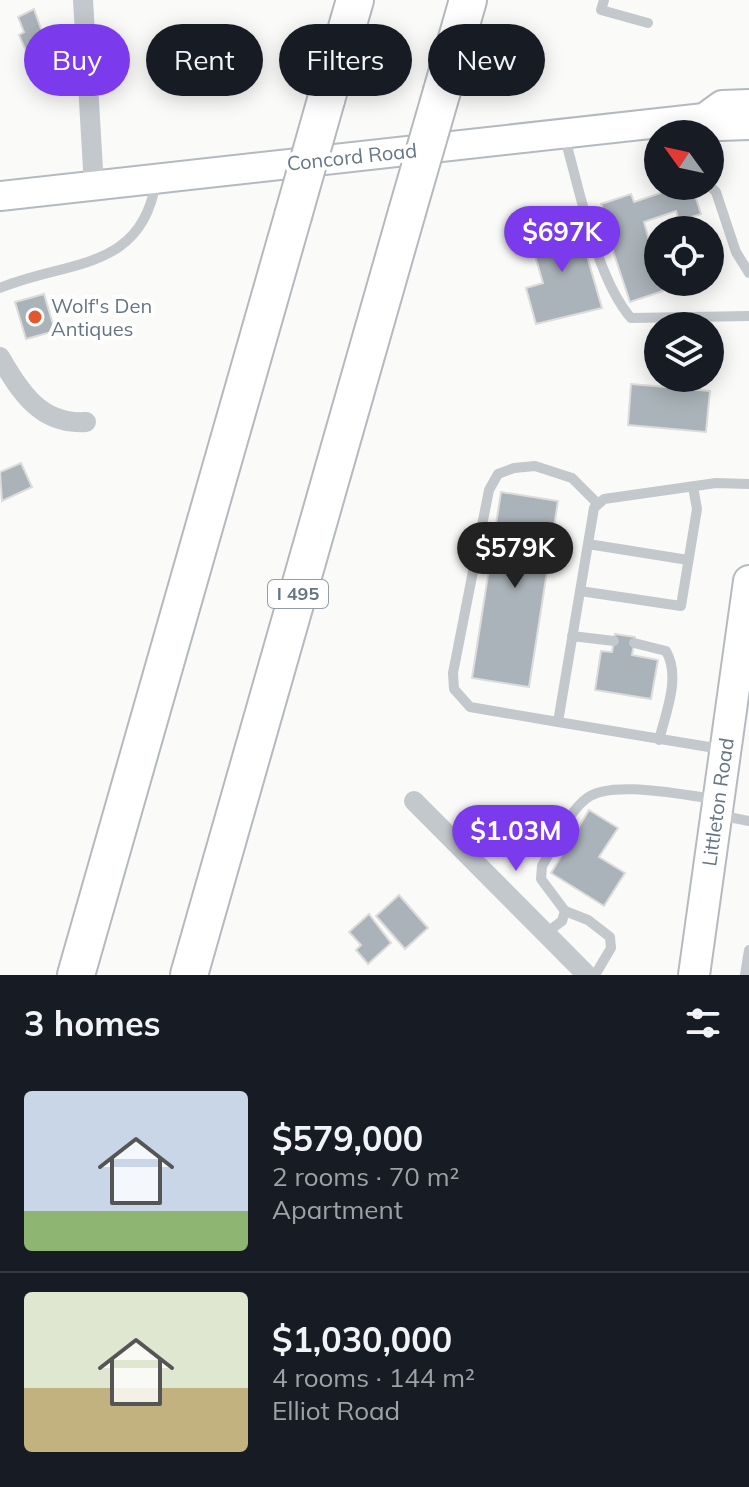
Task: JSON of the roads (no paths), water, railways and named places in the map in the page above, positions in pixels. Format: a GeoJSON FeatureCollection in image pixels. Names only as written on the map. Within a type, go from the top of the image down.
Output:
{"type":"FeatureCollection","features":[{"type":"Feature","properties":{"kind":"highway"},"geometry":{"type":"LineString","coordinates":[[76,975],[355,0]]}},
{"type":"Feature","properties":{"kind":"highway","name":"I 495"},"geometry":{"type":"LineString","coordinates":[[189,975],[468,0]]}},
{"type":"Feature","properties":{"kind":"main road","name":"Concord Road"},"geometry":{"type":"LineString","coordinates":[[695,120],[704,118],[722,105],[749,104]]}},
{"type":"Feature","properties":{"kind":"main road","name":"Concord Road"},"geometry":{"type":"LineString","coordinates":[[704,118],[720,126],[749,125]]}},
{"type":"Feature","properties":{"kind":"main road","name":"Concord Road"},"geometry":{"type":"LineString","coordinates":[[0,196],[563,133],[644,130]]}},
{"type":"Feature","properties":{"kind":"main road","name":"Littleton Road"},"geometry":{"type":"LineString","coordinates":[[694,975],[749,581]]}},
{"type":"Feature","properties":{"kind":"street"},"geometry":{"type":"LineString","coordinates":[[83,0],[94,186]]}},
{"type":"Feature","properties":{"kind":"street"},"geometry":{"type":"LineString","coordinates":[[0,357],[17,383],[46,415],[65,423],[86,422]]}},
{"type":"Feature","properties":{"kind":"street"},"geometry":{"type":"LineString","coordinates":[[414,801],[587,975]]}},
{"type":"Feature","properties":{"kind":"lane"},"geometry":{"type":"LineString","coordinates":[[604,0],[601,10],[648,23]]}},
{"type":"Feature","properties":{"kind":"lane"},"geometry":{"type":"LineString","coordinates":[[563,133],[598,252],[622,307],[631,318],[749,316]]}},
{"type":"Feature","properties":{"kind":"lane"},"geometry":{"type":"LineString","coordinates":[[0,288],[22,278],[100,260],[137,230],[153,203],[157,179]]}},
{"type":"Feature","properties":{"kind":"lane"},"geometry":{"type":"LineString","coordinates":[[719,200],[736,252],[749,273]]}},
{"type":"Feature","properties":{"kind":"lane"},"geometry":{"type":"LineString","coordinates":[[598,504],[572,478],[535,466],[514,468],[498,474],[489,490],[453,673],[454,689],[470,707],[726,750]]}},
{"type":"Feature","properties":{"kind":"lane"},"geometry":{"type":"LineString","coordinates":[[558,722],[594,508],[604,499],[693,487],[749,484]]}},
{"type":"Feature","properties":{"kind":"lane"},"geometry":{"type":"LineString","coordinates":[[580,591],[681,606],[697,509],[693,487]]}},
{"type":"Feature","properties":{"kind":"lane"},"geometry":{"type":"LineString","coordinates":[[588,544],[688,560]]}},
{"type":"Feature","properties":{"kind":"lane"},"geometry":{"type":"LineString","coordinates":[[572,636],[614,641]]}},
{"type":"Feature","properties":{"kind":"lane"},"geometry":{"type":"LineString","coordinates":[[634,643],[666,651],[673,664],[670,694],[659,740]]}},
{"type":"Feature","properties":{"kind":"lane"},"geometry":{"type":"LineString","coordinates":[[595,975],[611,948],[610,937],[588,920],[565,911],[541,879],[542,866],[584,800],[597,792],[631,790],[718,807],[749,821]]}},
{"type":"Feature","properties":{"kind":"lane"},"geometry":{"type":"LineString","coordinates":[[546,933],[562,921],[565,911]]}},
{"type":"Feature","properties":{"kind":"lane"},"geometry":{"type":"LineString","coordinates":[[745,975],[749,950]]}},
{"type":"Feature","properties":{"kind":"place","name":"Wolf's Den Antiques"},"geometry":{"type":"Point","coordinates":[35,317]}}]}
